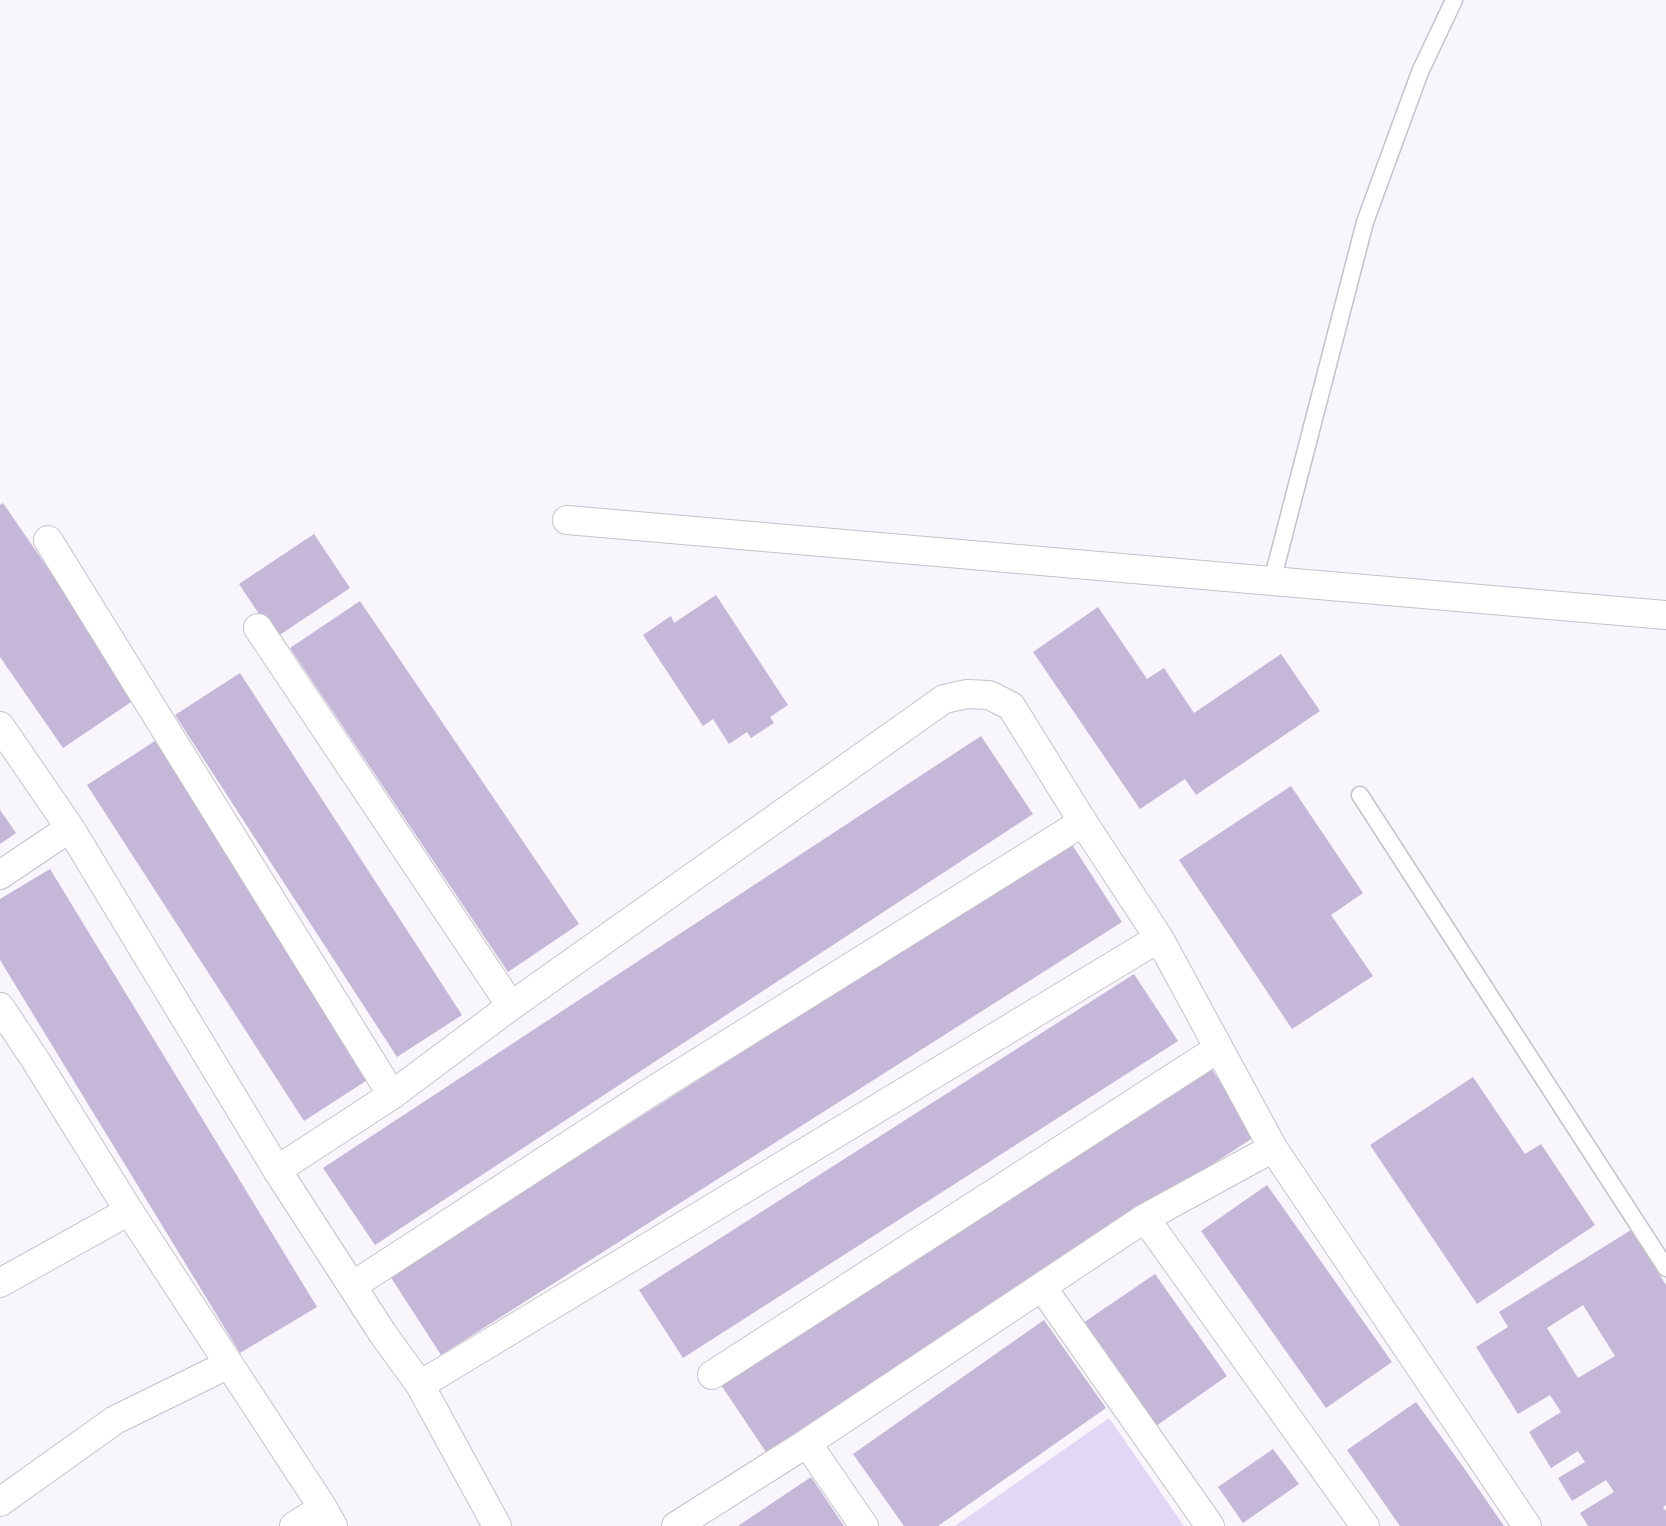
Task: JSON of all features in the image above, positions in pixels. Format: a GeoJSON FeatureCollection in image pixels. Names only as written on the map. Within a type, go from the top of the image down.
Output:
{"type":"FeatureCollection","features":[{"type":"Feature","properties":{"kind":"street"},"geometry":{"type":"LineString","coordinates":[[567,520],[1666,615]]}},
{"type":"Feature","properties":{"kind":"street"},"geometry":{"type":"LineString","coordinates":[[48,540],[392,1095]]}},
{"type":"Feature","properties":{"kind":"street"},"geometry":{"type":"LineString","coordinates":[[258,628],[511,1006]]}},
{"type":"Feature","properties":{"kind":"street"},"geometry":{"type":"LineString","coordinates":[[277,1170],[392,1095],[511,1006],[944,699],[966,694],[989,695],[1011,706],[1083,822],[1159,938],[1273,1148],[1527,1526]]}},
{"type":"Feature","properties":{"kind":"street"},"geometry":{"type":"LineString","coordinates":[[0,726],[70,828],[277,1170],[383,1334],[420,1385],[497,1526]]}},
{"type":"Feature","properties":{"kind":"street"},"geometry":{"type":"LineString","coordinates":[[352,1286],[649,1094],[1083,822]]}},
{"type":"Feature","properties":{"kind":"street"},"geometry":{"type":"LineString","coordinates":[[0,875],[70,828]]}},
{"type":"Feature","properties":{"kind":"street"},"geometry":{"type":"LineString","coordinates":[[420,1385],[1159,938]]}},
{"type":"Feature","properties":{"kind":"street"},"geometry":{"type":"LineString","coordinates":[[0,1007],[36,1061],[129,1211],[328,1517],[294,1526]]}},
{"type":"Feature","properties":{"kind":"street"},"geometry":{"type":"LineString","coordinates":[[712,1375],[1219,1048]]}},
{"type":"Feature","properties":{"kind":"street"},"geometry":{"type":"LineString","coordinates":[[691,1522],[806,1443],[1145,1218],[1273,1148]]}},
{"type":"Feature","properties":{"kind":"street"},"geometry":{"type":"LineString","coordinates":[[0,1283],[129,1211]]}},
{"type":"Feature","properties":{"kind":"street"},"geometry":{"type":"LineString","coordinates":[[1145,1218],[1365,1526]]}},
{"type":"Feature","properties":{"kind":"street"},"geometry":{"type":"LineString","coordinates":[[1042,1287],[1210,1526]]}},
{"type":"Feature","properties":{"kind":"street"},"geometry":{"type":"LineString","coordinates":[[0,1502],[115,1420],[229,1364]]}},
{"type":"Feature","properties":{"kind":"street"},"geometry":{"type":"LineString","coordinates":[[806,1443],[864,1526]]}},
{"type":"Feature","properties":{"kind":"lane"},"geometry":{"type":"LineString","coordinates":[[1272,581],[1365,222],[1420,72],[1454,0]]}},
{"type":"Feature","properties":{"kind":"lane"},"geometry":{"type":"LineString","coordinates":[[1360,795],[1666,1268]]}},
{"type":"Feature","properties":{"kind":"shaded area"},"geometry":{"type":"Polygon","coordinates":[[[1109,1418],[1184,1526],[955,1526],[1109,1418]]]}},
{"type":"Feature","properties":{"kind":"building"},"geometry":{"type":"Polygon","coordinates":[[[3,503],[137,698],[63,748],[0,657],[0,505],[3,503]]]}},
{"type":"Feature","properties":{"kind":"building"},"geometry":{"type":"Polygon","coordinates":[[[314,534],[350,588],[275,638],[239,584],[314,534]]]}},
{"type":"Feature","properties":{"kind":"building"},"geometry":{"type":"Polygon","coordinates":[[[716,595],[788,705],[770,717],[774,723],[751,738],[747,732],[729,744],[713,719],[703,726],[643,635],[671,616],[674,623],[716,595]]]}},
{"type":"Feature","properties":{"kind":"building"},"geometry":{"type":"Polygon","coordinates":[[[360,601],[579,924],[508,972],[290,648],[360,601]]]}},
{"type":"Feature","properties":{"kind":"building"},"geometry":{"type":"Polygon","coordinates":[[[1098,607],[1147,679],[1164,668],[1194,713],[1281,654],[1320,711],[1196,795],[1185,779],[1140,809],[1033,652],[1098,607]]]}},
{"type":"Feature","properties":{"kind":"building"},"geometry":{"type":"Polygon","coordinates":[[[240,673],[462,1015],[397,1057],[175,715],[240,673]]]}},
{"type":"Feature","properties":{"kind":"building"},"geometry":{"type":"Polygon","coordinates":[[[981,736],[1033,814],[375,1245],[323,1168],[981,736]]]}},
{"type":"Feature","properties":{"kind":"building"},"geometry":{"type":"Polygon","coordinates":[[[155,741],[372,1077],[304,1121],[87,785],[155,741]]]}},
{"type":"Feature","properties":{"kind":"building"},"geometry":{"type":"Polygon","coordinates":[[[1291,786],[1363,893],[1331,915],[1373,976],[1292,1029],[1179,860],[1291,786]]]}},
{"type":"Feature","properties":{"kind":"building"},"geometry":{"type":"Polygon","coordinates":[[[0,810],[16,833],[0,844],[0,810]]]}},
{"type":"Feature","properties":{"kind":"building"},"geometry":{"type":"Polygon","coordinates":[[[1071,843],[1122,922],[441,1355],[390,1276],[1071,843]]]}},
{"type":"Feature","properties":{"kind":"building"},"geometry":{"type":"Polygon","coordinates":[[[50,869],[317,1307],[240,1353],[0,960],[0,899],[50,869]]]}},
{"type":"Feature","properties":{"kind":"building"},"geometry":{"type":"Polygon","coordinates":[[[1134,974],[1178,1041],[683,1358],[639,1290],[1134,974]]]}},
{"type":"Feature","properties":{"kind":"building"},"geometry":{"type":"Polygon","coordinates":[[[1209,1065],[1256,1136],[766,1452],[719,1382],[1209,1065]]]}},
{"type":"Feature","properties":{"kind":"building"},"geometry":{"type":"Polygon","coordinates":[[[1473,1077],[1525,1154],[1541,1144],[1595,1225],[1477,1304],[1370,1145],[1473,1077]]]}},
{"type":"Feature","properties":{"kind":"building"},"geometry":{"type":"Polygon","coordinates":[[[1267,1185],[1392,1362],[1326,1408],[1201,1231],[1267,1185]]]}},
{"type":"Feature","properties":{"kind":"building"},"geometry":{"type":"Polygon","coordinates":[[[1631,1230],[1666,1285],[1666,1505],[1663,1507],[1666,1511],[1666,1526],[1588,1526],[1580,1513],[1614,1492],[1606,1480],[1572,1501],[1558,1478],[1585,1462],[1578,1451],[1551,1468],[1529,1432],[1561,1412],[1550,1395],[1518,1414],[1476,1347],[1508,1327],[1499,1312],[1631,1230]],[[1583,1305],[1547,1328],[1578,1378],[1615,1356],[1583,1305]]]}},
{"type":"Feature","properties":{"kind":"building"},"geometry":{"type":"Polygon","coordinates":[[[1155,1274],[1227,1376],[1156,1426],[1083,1323],[1155,1274]]]}},
{"type":"Feature","properties":{"kind":"building"},"geometry":{"type":"Polygon","coordinates":[[[1044,1320],[1106,1408],[938,1526],[904,1526],[853,1454],[1044,1320]]]}},
{"type":"Feature","properties":{"kind":"building"},"geometry":{"type":"Polygon","coordinates":[[[1416,1402],[1504,1526],[1400,1526],[1347,1450],[1416,1402]]]}},
{"type":"Feature","properties":{"kind":"building"},"geometry":{"type":"Polygon","coordinates":[[[1273,1449],[1299,1484],[1243,1523],[1218,1487],[1273,1449]]]}},
{"type":"Feature","properties":{"kind":"building"},"geometry":{"type":"Polygon","coordinates":[[[811,1477],[844,1526],[738,1526],[811,1477]]]}}]}
